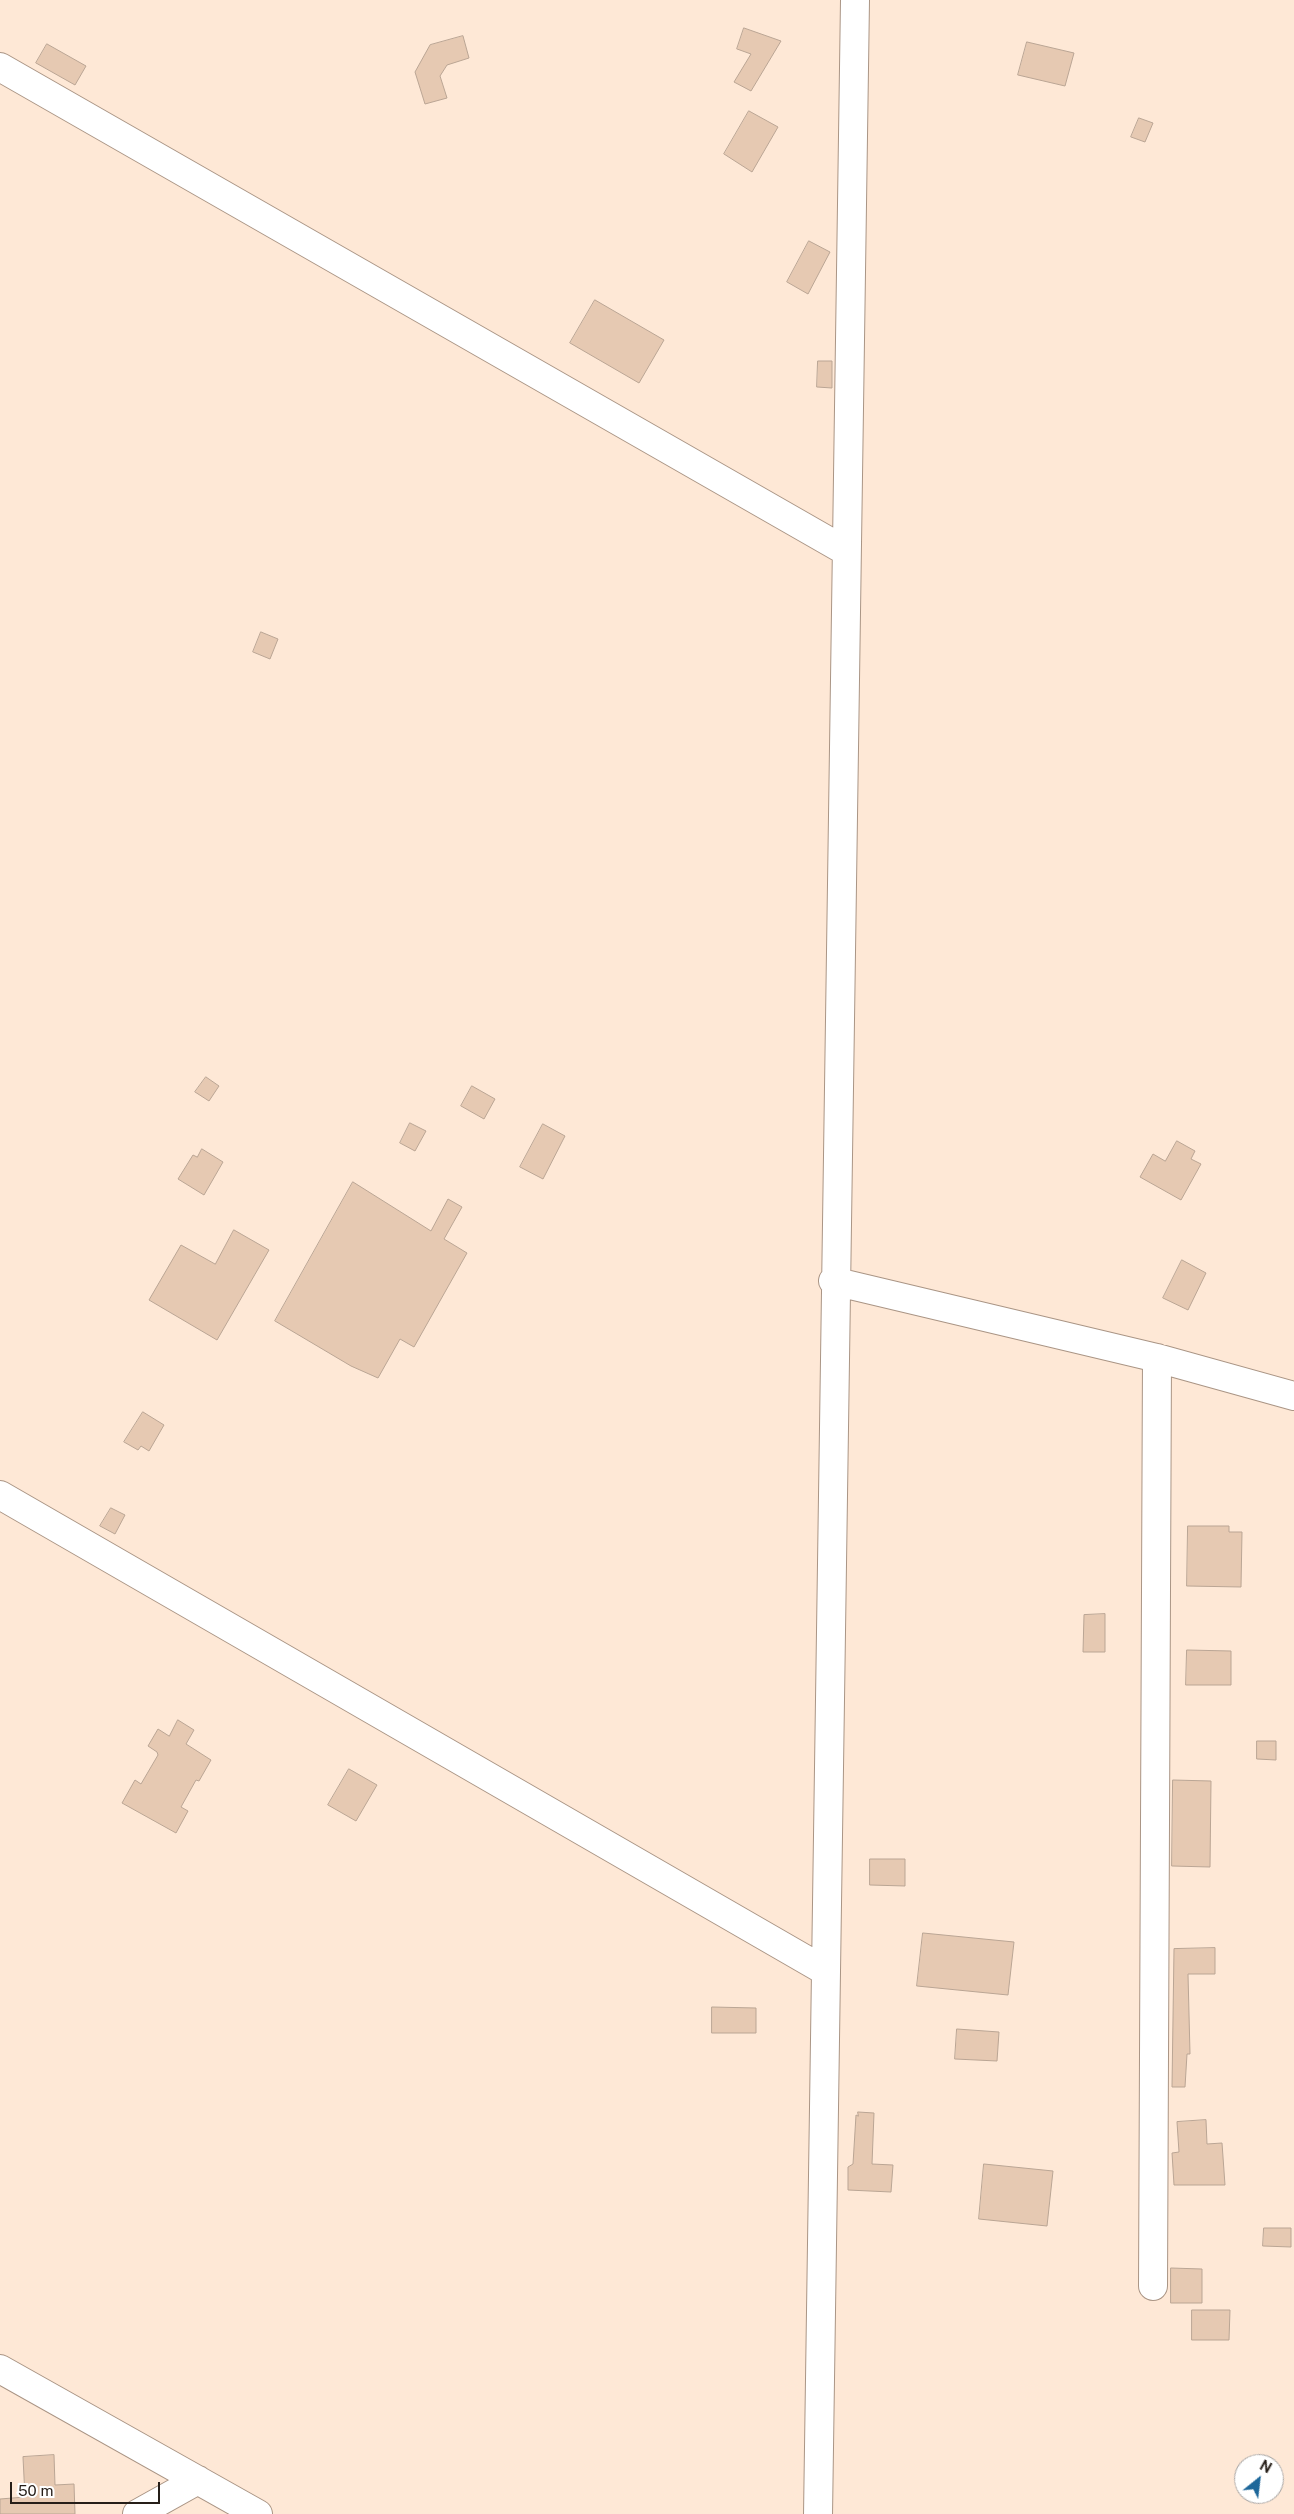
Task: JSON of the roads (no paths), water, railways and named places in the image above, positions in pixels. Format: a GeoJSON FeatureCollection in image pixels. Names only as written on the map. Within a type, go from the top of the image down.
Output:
{"type":"FeatureCollection","features":[{"type":"Feature","properties":{"kind":"street"},"geometry":{"type":"LineString","coordinates":[[818,2514],[822,1969],[844,550],[855,0]]}},
{"type":"Feature","properties":{"kind":"street"},"geometry":{"type":"LineString","coordinates":[[0,67],[844,550]]}},
{"type":"Feature","properties":{"kind":"street"},"geometry":{"type":"LineString","coordinates":[[833,1281],[1157,1358],[1294,1396]]}},
{"type":"Feature","properties":{"kind":"street"},"geometry":{"type":"LineString","coordinates":[[1154,2286],[1157,1358]]}},
{"type":"Feature","properties":{"kind":"street"},"geometry":{"type":"LineString","coordinates":[[0,1495],[822,1969]]}},
{"type":"Feature","properties":{"kind":"street"},"geometry":{"type":"LineString","coordinates":[[0,2369],[258,2514]]}},
{"type":"Feature","properties":{"kind":"street"},"geometry":{"type":"LineString","coordinates":[[137,2514],[198,2480]]}}]}
